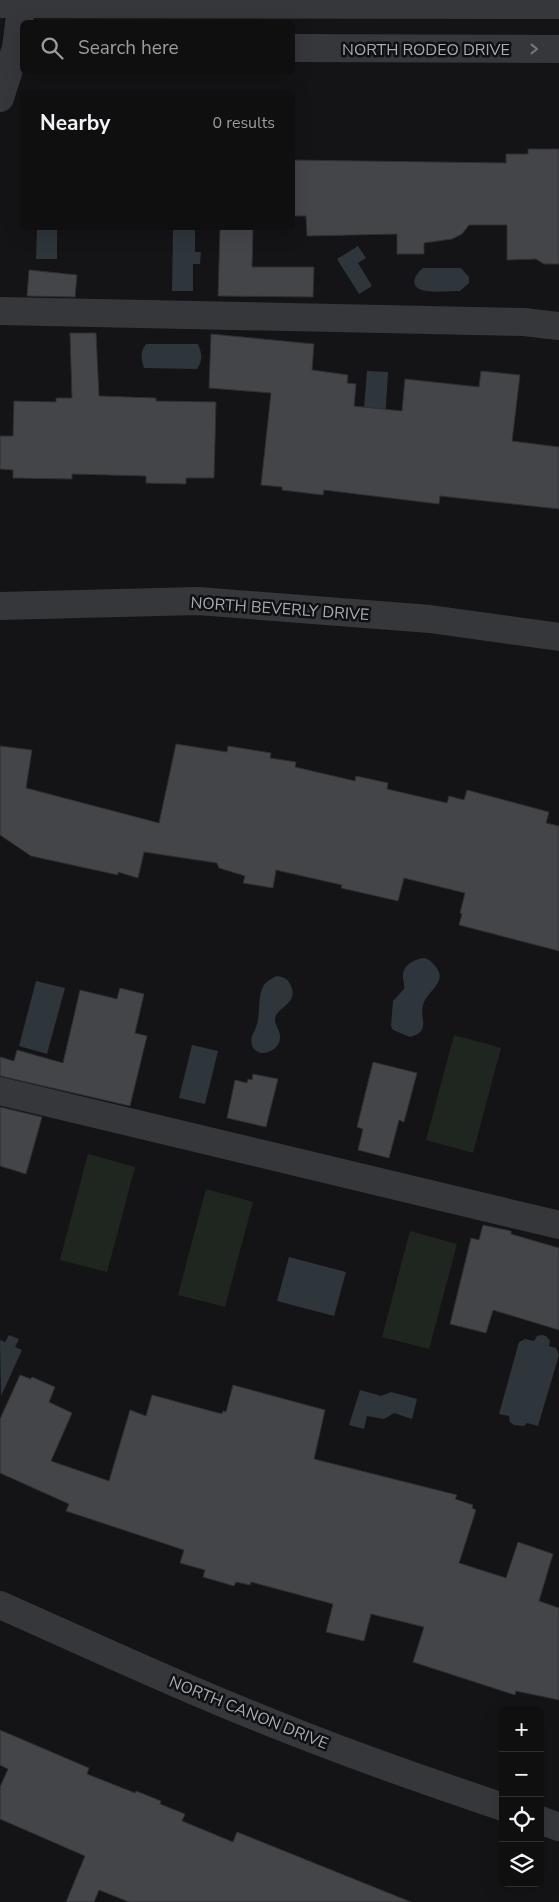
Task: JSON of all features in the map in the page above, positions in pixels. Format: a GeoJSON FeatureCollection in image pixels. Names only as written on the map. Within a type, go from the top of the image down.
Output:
{"type":"FeatureCollection","features":[{"type":"Feature","properties":{"kind":"street"},"geometry":{"type":"LineString","coordinates":[[0,98],[13,48],[14,3],[559,5]]}},
{"type":"Feature","properties":{"kind":"street","name":"NORTH RODEO DRIVE"},"geometry":{"type":"LineString","coordinates":[[295,48],[559,49]]}},
{"type":"Feature","properties":{"kind":"street"},"geometry":{"type":"LineString","coordinates":[[0,311],[524,322],[559,326]]}},
{"type":"Feature","properties":{"kind":"street","name":"NORTH BEVERLY DRIVE"},"geometry":{"type":"LineString","coordinates":[[0,606],[198,601],[430,619],[559,637]]}},
{"type":"Feature","properties":{"kind":"street"},"geometry":{"type":"LineString","coordinates":[[0,1090],[559,1225]]}},
{"type":"Feature","properties":{"kind":"street","name":"NORTH CANON DRIVE"},"geometry":{"type":"LineString","coordinates":[[0,1605],[292,1731],[499,1807]]}},
{"type":"Feature","properties":{"kind":"street"},"geometry":{"type":"LineString","coordinates":[[544,1821],[559,1827]]}},
{"type":"Feature","properties":{"kind":"shaded area"},"geometry":{"type":"Polygon","coordinates":[[[37,230],[57,230],[57,259],[36,259],[37,230]]]}},
{"type":"Feature","properties":{"kind":"shaded area"},"geometry":{"type":"Polygon","coordinates":[[[173,230],[195,230],[195,252],[201,252],[200,264],[193,264],[193,291],[172,291],[173,230]]]}},
{"type":"Feature","properties":{"kind":"shaded area"},"geometry":{"type":"Polygon","coordinates":[[[358,246],[366,258],[358,263],[372,286],[359,294],[337,259],[358,246]]]}},
{"type":"Feature","properties":{"kind":"shaded area"},"geometry":{"type":"Polygon","coordinates":[[[423,268],[461,268],[469,277],[469,283],[460,291],[435,292],[422,290],[414,283],[418,273],[423,268]]]}},
{"type":"Feature","properties":{"kind":"shaded area"},"geometry":{"type":"Polygon","coordinates":[[[146,344],[198,344],[201,360],[197,369],[144,368],[142,355],[146,344]]]}},
{"type":"Feature","properties":{"kind":"shaded area"},"geometry":{"type":"Polygon","coordinates":[[[367,371],[388,372],[385,422],[363,420],[367,371]]]}},
{"type":"Feature","properties":{"kind":"shaded area"},"geometry":{"type":"Polygon","coordinates":[[[424,958],[436,967],[440,977],[423,1005],[423,1028],[417,1034],[410,1037],[393,1030],[391,1026],[393,1001],[404,989],[403,973],[407,966],[413,961],[424,958]]]}},
{"type":"Feature","properties":{"kind":"shaded area"},"geometry":{"type":"Polygon","coordinates":[[[277,976],[285,978],[289,982],[293,991],[292,996],[290,1001],[276,1016],[275,1022],[279,1031],[280,1041],[271,1051],[261,1053],[252,1046],[251,1040],[257,1022],[260,994],[266,983],[277,976]]]}},
{"type":"Feature","properties":{"kind":"shaded area"},"geometry":{"type":"Polygon","coordinates":[[[36,981],[65,988],[47,1054],[19,1046],[36,981]]]}},
{"type":"Feature","properties":{"kind":"shaded area"},"geometry":{"type":"Polygon","coordinates":[[[454,1035],[501,1048],[473,1153],[426,1140],[454,1035]]]}},
{"type":"Feature","properties":{"kind":"shaded area"},"geometry":{"type":"Polygon","coordinates":[[[192,1045],[218,1051],[205,1104],[179,1098],[192,1045]]]}},
{"type":"Feature","properties":{"kind":"shaded area"},"geometry":{"type":"Polygon","coordinates":[[[88,1154],[135,1167],[107,1272],[60,1260],[88,1154]]]}},
{"type":"Feature","properties":{"kind":"shaded area"},"geometry":{"type":"Polygon","coordinates":[[[206,1189],[253,1202],[225,1307],[178,1295],[206,1189]]]}},
{"type":"Feature","properties":{"kind":"shaded area"},"geometry":{"type":"Polygon","coordinates":[[[410,1231],[457,1244],[429,1349],[382,1337],[410,1231]]]}},
{"type":"Feature","properties":{"kind":"shaded area"},"geometry":{"type":"Polygon","coordinates":[[[289,1257],[346,1272],[334,1316],[277,1301],[289,1257]]]}},
{"type":"Feature","properties":{"kind":"shaded area"},"geometry":{"type":"Polygon","coordinates":[[[9,1335],[19,1339],[15,1347],[22,1350],[1,1396],[0,1340],[5,1342],[9,1335]]]}},
{"type":"Feature","properties":{"kind":"shaded area"},"geometry":{"type":"Polygon","coordinates":[[[537,1336],[546,1336],[550,1341],[549,1346],[556,1348],[559,1355],[538,1426],[527,1423],[524,1426],[514,1425],[510,1422],[509,1416],[499,1414],[519,1342],[525,1339],[534,1341],[537,1336]]]}},
{"type":"Feature","properties":{"kind":"shaded area"},"geometry":{"type":"Polygon","coordinates":[[[360,1390],[381,1396],[391,1392],[417,1399],[412,1419],[394,1413],[384,1419],[367,1416],[364,1429],[349,1425],[360,1390]]]}},
{"type":"Feature","properties":{"kind":"building"},"geometry":{"type":"Polygon","coordinates":[[[528,149],[559,149],[559,264],[544,264],[536,259],[507,260],[507,225],[469,225],[462,234],[452,239],[424,243],[424,254],[397,254],[397,234],[307,236],[306,216],[295,216],[295,160],[506,163],[506,154],[528,154],[528,149]]]}},
{"type":"Feature","properties":{"kind":"building"},"geometry":{"type":"Polygon","coordinates":[[[220,230],[253,230],[252,267],[314,267],[313,297],[218,296],[220,230]]]}},
{"type":"Feature","properties":{"kind":"building"},"geometry":{"type":"Polygon","coordinates":[[[29,270],[77,275],[75,297],[27,296],[29,270]]]}},
{"type":"Feature","properties":{"kind":"building"},"geometry":{"type":"Polygon","coordinates":[[[70,333],[96,333],[99,396],[156,398],[156,401],[216,402],[214,478],[186,478],[186,484],[146,483],[146,476],[72,474],[72,479],[13,478],[13,470],[0,469],[0,436],[13,436],[14,401],[56,402],[56,398],[72,398],[70,333]]]}},
{"type":"Feature","properties":{"kind":"building"},"geometry":{"type":"Polygon","coordinates":[[[211,334],[314,344],[312,370],[348,375],[347,383],[356,384],[354,406],[402,411],[405,379],[479,387],[481,371],[520,375],[512,441],[559,447],[559,509],[440,496],[439,504],[324,490],[323,495],[282,490],[282,487],[261,485],[271,393],[209,388],[211,334]]]}},
{"type":"Feature","properties":{"kind":"building"},"geometry":{"type":"Polygon","coordinates":[[[176,744],[227,752],[228,746],[271,753],[270,758],[296,762],[295,767],[355,781],[356,776],[388,783],[387,789],[447,803],[449,796],[464,800],[467,790],[549,812],[546,823],[559,826],[559,951],[459,925],[465,893],[404,878],[398,901],[341,888],[342,885],[276,870],[273,888],[243,883],[245,876],[219,868],[217,863],[144,852],[138,878],[118,872],[118,875],[31,856],[0,835],[0,746],[32,750],[26,788],[159,823],[176,744]]]}},
{"type":"Feature","properties":{"kind":"building"},"geometry":{"type":"Polygon","coordinates":[[[120,988],[144,994],[135,1033],[147,1036],[130,1106],[0,1076],[0,1057],[14,1061],[17,1050],[63,1063],[80,990],[117,999],[120,988]]]}},
{"type":"Feature","properties":{"kind":"building"},"geometry":{"type":"Polygon","coordinates":[[[373,1062],[417,1073],[404,1122],[399,1120],[389,1158],[358,1150],[363,1129],[357,1127],[373,1062]]]}},
{"type":"Feature","properties":{"kind":"building"},"geometry":{"type":"Polygon","coordinates":[[[253,1074],[278,1079],[266,1127],[227,1118],[235,1080],[247,1083],[248,1079],[252,1080],[253,1074]]]}},
{"type":"Feature","properties":{"kind":"building"},"geometry":{"type":"Polygon","coordinates":[[[0,1107],[42,1117],[26,1174],[0,1166],[0,1107]]]}},
{"type":"Feature","properties":{"kind":"building"},"geometry":{"type":"Polygon","coordinates":[[[483,1225],[511,1231],[511,1234],[559,1248],[559,1330],[493,1310],[486,1333],[450,1324],[471,1238],[479,1240],[483,1225]]]}},
{"type":"Feature","properties":{"kind":"building"},"geometry":{"type":"Polygon","coordinates":[[[20,1375],[31,1379],[32,1377],[55,1387],[49,1402],[72,1413],[51,1461],[109,1481],[130,1410],[146,1416],[152,1395],[222,1414],[223,1411],[226,1412],[233,1385],[325,1410],[314,1459],[457,1495],[455,1499],[473,1505],[472,1508],[476,1510],[459,1563],[506,1578],[518,1542],[553,1554],[539,1601],[559,1608],[559,1700],[516,1691],[515,1695],[413,1662],[424,1627],[371,1614],[364,1641],[326,1632],[333,1604],[251,1582],[250,1585],[236,1582],[234,1586],[203,1577],[205,1570],[180,1563],[184,1550],[66,1511],[69,1504],[0,1473],[0,1419],[20,1375]]]}},
{"type":"Feature","properties":{"kind":"building"},"geometry":{"type":"Polygon","coordinates":[[[0,1730],[89,1768],[87,1774],[161,1801],[160,1804],[185,1814],[182,1821],[233,1842],[237,1832],[411,1902],[129,1902],[99,1890],[94,1902],[66,1902],[85,1856],[0,1819],[0,1787],[8,1769],[0,1765],[0,1730]]]}}]}
